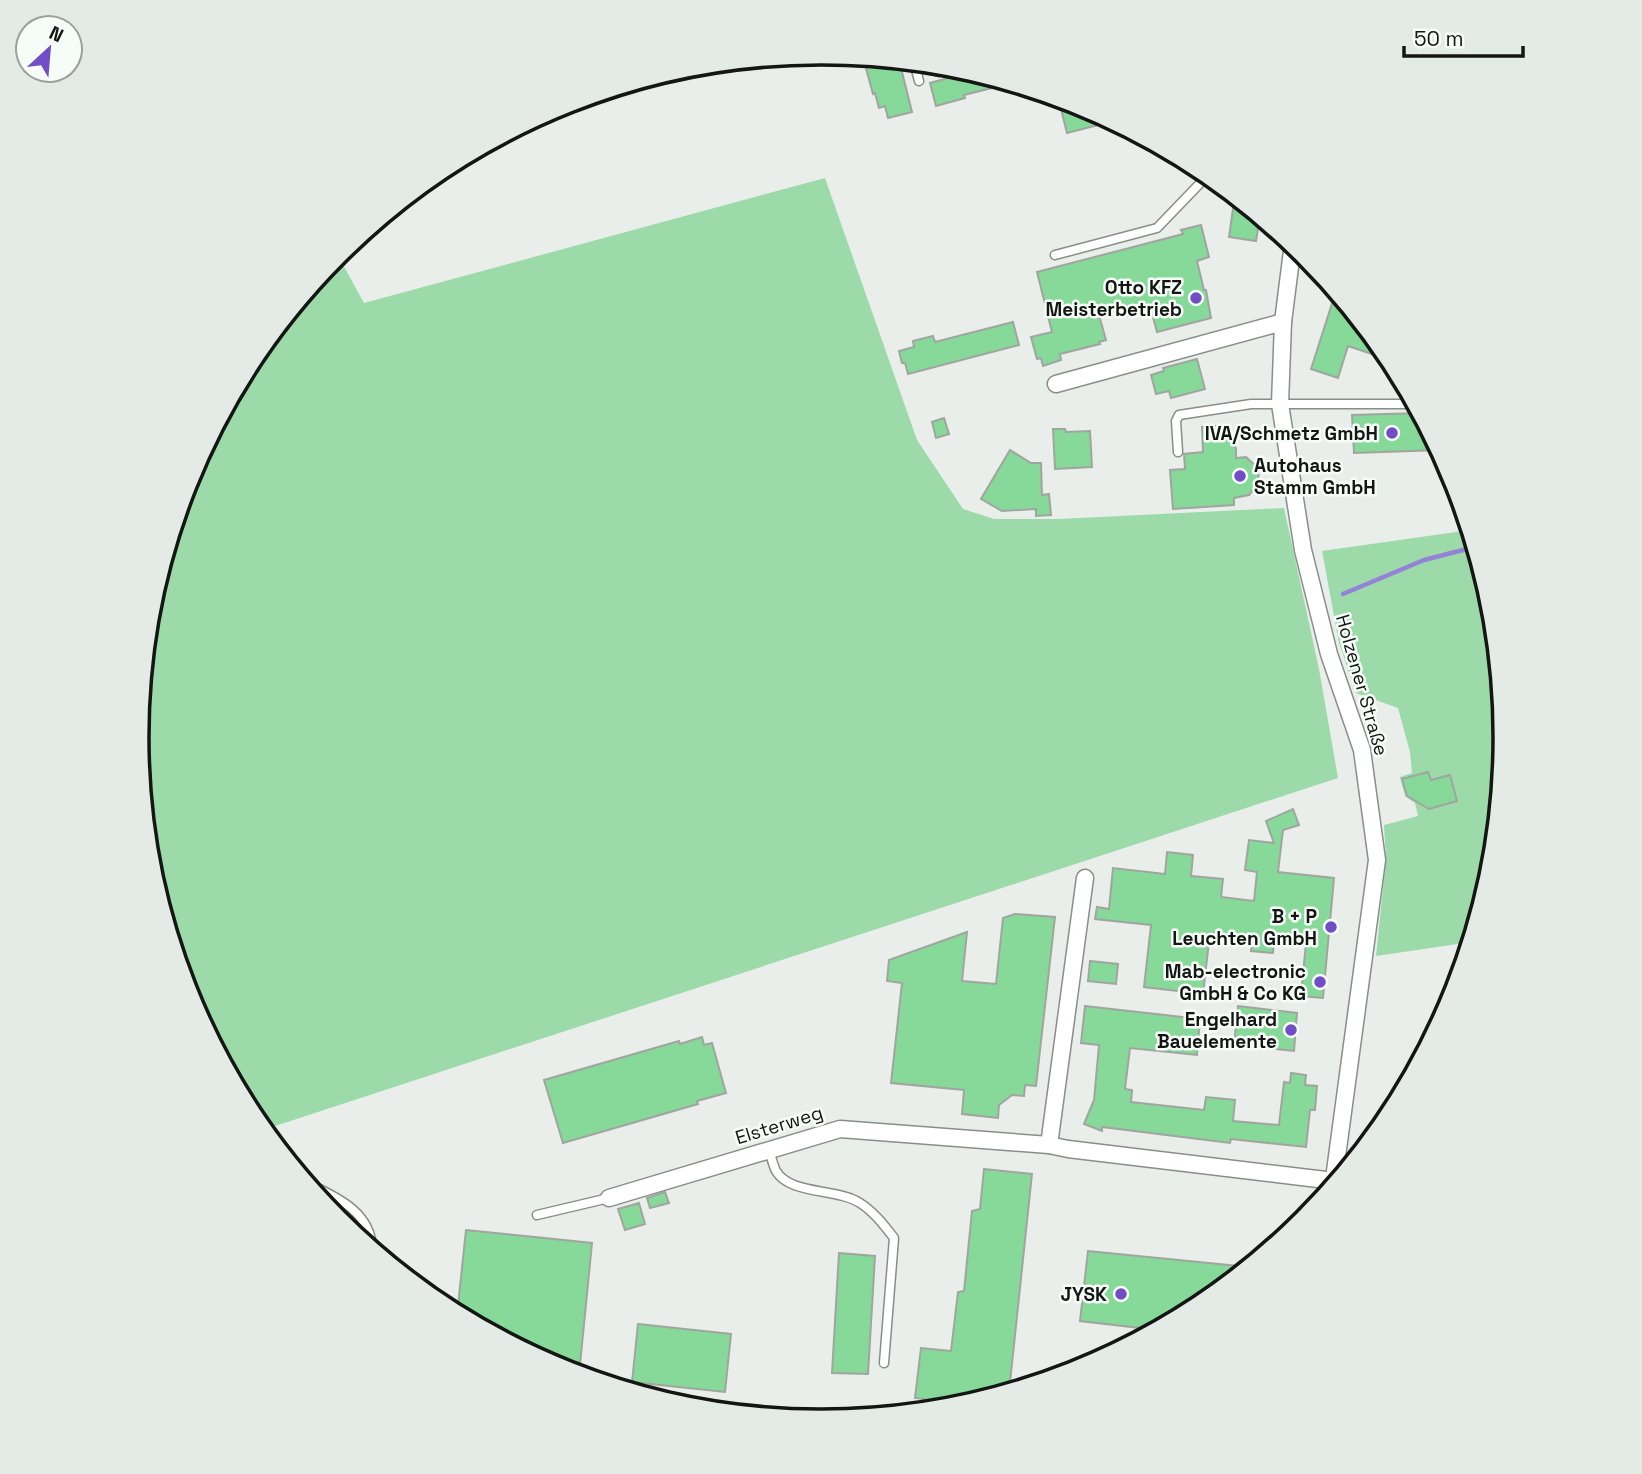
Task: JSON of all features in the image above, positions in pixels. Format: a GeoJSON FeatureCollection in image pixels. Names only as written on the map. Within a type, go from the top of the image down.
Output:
{"type":"FeatureCollection","features":[{"type":"Feature","properties":{"kind":"street","name":"Holzener Straße"},"geometry":{"type":"LineString","coordinates":[[1291,257],[1283,322],[1280,404],[1303,550],[1329,654],[1362,750],[1377,860],[1336,1168]]}},
{"type":"Feature","properties":{"kind":"street"},"geometry":{"type":"LineString","coordinates":[[1056,384],[1283,322]]}},
{"type":"Feature","properties":{"kind":"street"},"geometry":{"type":"LineString","coordinates":[[1049,1145],[1084,878]]}},
{"type":"Feature","properties":{"kind":"street","name":"Elsterweg"},"geometry":{"type":"LineString","coordinates":[[609,1198],[840,1129],[1049,1145],[1324,1183]]}},
{"type":"Feature","properties":{"kind":"lane"},"geometry":{"type":"LineString","coordinates":[[917,72],[919,81]]}},
{"type":"Feature","properties":{"kind":"lane"},"geometry":{"type":"LineString","coordinates":[[1055,255],[1157,228],[1201,183]]}},
{"type":"Feature","properties":{"kind":"lane"},"geometry":{"type":"LineString","coordinates":[[1178,452],[1175,421],[1179,415],[1251,404],[1405,404]]}},
{"type":"Feature","properties":{"kind":"lane"},"geometry":{"type":"LineString","coordinates":[[769,1150],[775,1170],[784,1181],[859,1202],[879,1219],[894,1237],[884,1363]]}},
{"type":"Feature","properties":{"kind":"lane"},"geometry":{"type":"LineString","coordinates":[[328,1193],[349,1203],[364,1222],[367,1231]]}},
{"type":"Feature","properties":{"kind":"lane"},"geometry":{"type":"LineString","coordinates":[[537,1214],[609,1198]]}},
{"type":"Feature","properties":{"kind":"green space"},"geometry":{"type":"Polygon","coordinates":[[[825,178],[917,440],[963,509],[994,519],[1059,519],[1284,508],[1319,669],[1338,778],[274,1126],[239,1073],[218,1034],[184,953],[162,868],[155,825],[150,781],[150,693],[162,606],[184,521],[218,440],[239,401],[288,328],[343,265],[364,303],[825,178]]]}},
{"type":"Feature","properties":{"kind":"green space"},"geometry":{"type":"Polygon","coordinates":[[[1461,531],[1480,606],[1487,649],[1493,737],[1487,825],[1480,868],[1461,944],[1376,956],[1386,859],[1384,825],[1418,816],[1415,803],[1405,796],[1400,777],[1412,773],[1410,752],[1398,708],[1356,693],[1339,643],[1322,551],[1461,531]]]}},
{"type":"Feature","properties":{"kind":"building"},"geometry":{"type":"Polygon","coordinates":[[[865,66],[902,70],[912,112],[888,118],[885,106],[879,108],[875,93],[873,94],[865,66]]]}},
{"type":"Feature","properties":{"kind":"building"},"geometry":{"type":"Polygon","coordinates":[[[950,78],[993,88],[936,106],[930,83],[950,78]]]}},
{"type":"Feature","properties":{"kind":"building"},"geometry":{"type":"Polygon","coordinates":[[[1061,109],[1098,125],[1067,133],[1061,109]]]}},
{"type":"Feature","properties":{"kind":"building"},"geometry":{"type":"Polygon","coordinates":[[[1233,207],[1258,227],[1256,241],[1229,237],[1233,207]]]}},
{"type":"Feature","properties":{"kind":"building"},"geometry":{"type":"Polygon","coordinates":[[[1201,225],[1209,257],[1197,261],[1211,318],[1157,332],[1151,310],[1128,316],[1126,308],[1099,315],[1106,340],[1099,342],[1100,344],[1060,354],[1061,360],[1043,366],[1041,358],[1037,359],[1031,337],[1052,332],[1037,272],[1183,234],[1181,230],[1201,225]]]}},
{"type":"Feature","properties":{"kind":"building","name":"IVA/Schmetz GmbH"},"geometry":{"type":"Polygon","coordinates":[[[1333,302],[1373,354],[1348,346],[1338,378],[1311,369],[1333,302]]]}},
{"type":"Feature","properties":{"kind":"building"},"geometry":{"type":"Polygon","coordinates":[[[1013,322],[1019,345],[908,374],[905,363],[902,363],[899,351],[914,347],[913,341],[933,336],[935,342],[1013,322]]]}},
{"type":"Feature","properties":{"kind":"building"},"geometry":{"type":"Polygon","coordinates":[[[1197,359],[1205,389],[1171,398],[1169,391],[1156,394],[1151,375],[1164,371],[1163,368],[1197,359]]]}},
{"type":"Feature","properties":{"kind":"building","name":"IVA/Schmetz GmbH"},"geometry":{"type":"Polygon","coordinates":[[[1410,413],[1429,450],[1354,453],[1352,415],[1410,413]]]}},
{"type":"Feature","properties":{"kind":"building"},"geometry":{"type":"Polygon","coordinates":[[[944,418],[949,434],[936,438],[932,422],[944,418]]]}},
{"type":"Feature","properties":{"kind":"building"},"geometry":{"type":"Polygon","coordinates":[[[1227,425],[1228,440],[1236,448],[1236,458],[1246,457],[1258,468],[1259,483],[1249,495],[1234,498],[1234,505],[1173,509],[1170,470],[1185,469],[1184,454],[1203,452],[1202,427],[1227,425]]]}},
{"type":"Feature","properties":{"kind":"building"},"geometry":{"type":"Polygon","coordinates":[[[1053,429],[1065,429],[1066,432],[1090,431],[1092,467],[1055,469],[1053,429]]]}},
{"type":"Feature","properties":{"kind":"building"},"geometry":{"type":"Polygon","coordinates":[[[1010,450],[1031,463],[1041,463],[1042,495],[1049,494],[1051,515],[1036,516],[1036,509],[1002,511],[981,499],[1010,450]]]}},
{"type":"Feature","properties":{"kind":"building"},"geometry":{"type":"Polygon","coordinates":[[[1428,772],[1431,780],[1450,775],[1457,801],[1429,809],[1407,796],[1402,779],[1428,772]]]}},
{"type":"Feature","properties":{"kind":"building"},"geometry":{"type":"Polygon","coordinates":[[[1293,809],[1299,825],[1283,830],[1278,872],[1334,878],[1323,998],[1301,996],[1306,942],[1274,939],[1273,953],[1251,951],[1253,937],[1210,933],[1203,994],[1144,987],[1151,925],[1095,919],[1097,907],[1109,909],[1113,868],[1165,874],[1167,852],[1193,855],[1191,876],[1223,879],[1221,897],[1254,901],[1257,872],[1245,870],[1249,840],[1274,843],[1266,821],[1293,809]]]}},
{"type":"Feature","properties":{"kind":"building"},"geometry":{"type":"Polygon","coordinates":[[[1015,914],[1055,917],[1036,1086],[1025,1085],[1024,1096],[1012,1095],[999,1105],[998,1118],[962,1114],[964,1090],[891,1083],[902,983],[887,981],[889,960],[967,932],[962,981],[996,984],[1003,918],[1015,914]]]}},
{"type":"Feature","properties":{"kind":"building"},"geometry":{"type":"Polygon","coordinates":[[[1090,961],[1118,964],[1116,984],[1088,981],[1090,961]]]}},
{"type":"Feature","properties":{"kind":"building"},"geometry":{"type":"Polygon","coordinates":[[[1085,1006],[1200,1019],[1197,1055],[1130,1048],[1125,1089],[1132,1090],[1131,1102],[1204,1110],[1206,1097],[1235,1100],[1233,1121],[1279,1125],[1284,1082],[1290,1083],[1291,1073],[1306,1075],[1305,1085],[1317,1086],[1315,1110],[1310,1110],[1306,1147],[1231,1139],[1230,1143],[1102,1127],[1102,1131],[1084,1124],[1094,1100],[1099,1045],[1081,1043],[1085,1006]]]}},
{"type":"Feature","properties":{"kind":"building"},"geometry":{"type":"Polygon","coordinates":[[[1238,1006],[1297,1013],[1294,1051],[1234,1045],[1238,1006]]]}},
{"type":"Feature","properties":{"kind":"building"},"geometry":{"type":"Polygon","coordinates":[[[702,1037],[704,1045],[712,1043],[726,1093],[697,1101],[698,1104],[563,1143],[544,1080],[679,1041],[680,1044],[702,1037]]]}},
{"type":"Feature","properties":{"kind":"building"},"geometry":{"type":"Polygon","coordinates":[[[984,1169],[1032,1174],[1010,1382],[952,1396],[929,1400],[915,1398],[921,1348],[951,1351],[958,1292],[964,1291],[972,1211],[980,1209],[984,1169]]]}},
{"type":"Feature","properties":{"kind":"building"},"geometry":{"type":"Polygon","coordinates":[[[665,1192],[669,1203],[650,1208],[647,1198],[665,1192]]]}},
{"type":"Feature","properties":{"kind":"building"},"geometry":{"type":"Polygon","coordinates":[[[639,1203],[645,1224],[625,1230],[618,1209],[639,1203]]]}},
{"type":"Feature","properties":{"kind":"building"},"geometry":{"type":"Polygon","coordinates":[[[466,1230],[592,1243],[580,1364],[524,1340],[458,1302],[466,1230]]]}},
{"type":"Feature","properties":{"kind":"building"},"geometry":{"type":"Polygon","coordinates":[[[1088,1251],[1235,1266],[1194,1296],[1140,1328],[1080,1321],[1088,1251]]]}},
{"type":"Feature","properties":{"kind":"building"},"geometry":{"type":"Polygon","coordinates":[[[839,1253],[875,1256],[868,1374],[832,1373],[839,1253]]]}},
{"type":"Feature","properties":{"kind":"building"},"geometry":{"type":"Polygon","coordinates":[[[638,1324],[731,1334],[725,1392],[632,1382],[638,1324]]]}},
{"type":"Feature","properties":{"kind":"waterway"},"geometry":{"type":"LineString","coordinates":[[1343,594],[1424,560],[1466,549]]}},
{"type":"Feature","properties":{"kind":"place","name":"Otto KFZ Meisterbetrieb"},"geometry":{"type":"Point","coordinates":[1196,298]}},
{"type":"Feature","properties":{"kind":"place","name":"IVA/Schmetz GmbH"},"geometry":{"type":"Point","coordinates":[1392,433]}},
{"type":"Feature","properties":{"kind":"place","name":"Autohaus Stamm GmbH"},"geometry":{"type":"Point","coordinates":[1240,476]}},
{"type":"Feature","properties":{"kind":"place","name":"B + P Leuchten GmbH"},"geometry":{"type":"Point","coordinates":[1331,927]}},
{"type":"Feature","properties":{"kind":"place","name":"Mab-electronic GmbH & Co KG"},"geometry":{"type":"Point","coordinates":[1320,982]}},
{"type":"Feature","properties":{"kind":"place","name":"Engelhard Bauelemente"},"geometry":{"type":"Point","coordinates":[1291,1030]}},
{"type":"Feature","properties":{"kind":"place","name":"JYSK"},"geometry":{"type":"Point","coordinates":[1121,1294]}}]}
